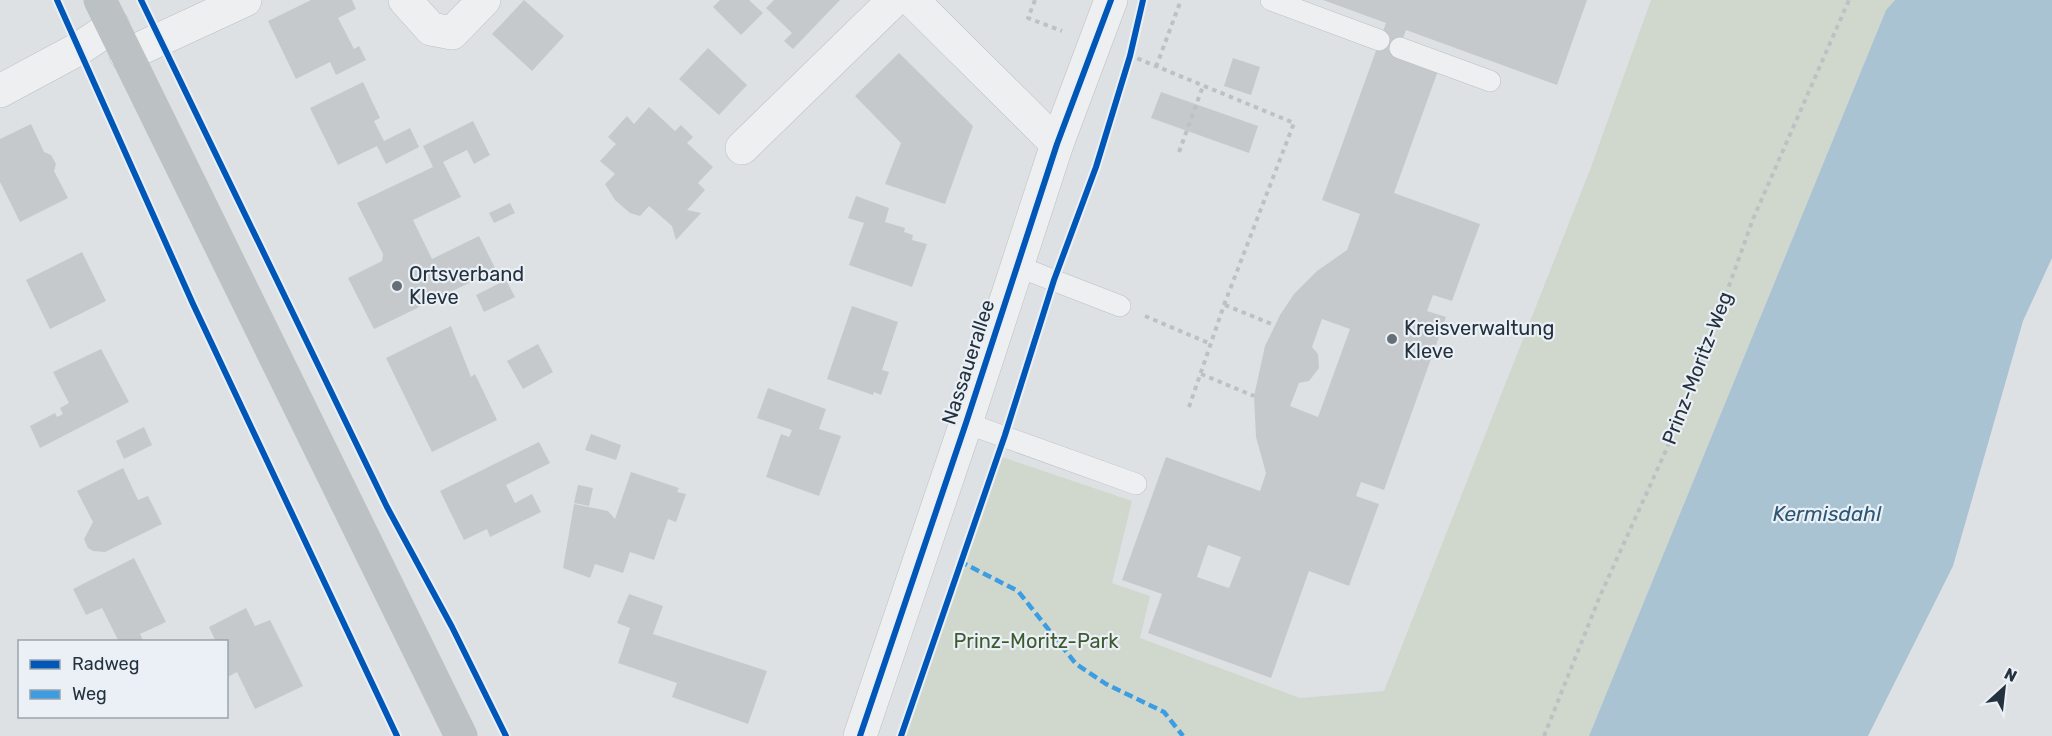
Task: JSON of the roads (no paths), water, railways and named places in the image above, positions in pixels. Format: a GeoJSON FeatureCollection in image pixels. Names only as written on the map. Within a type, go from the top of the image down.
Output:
{"type":"FeatureCollection","features":[{"type":"Feature","properties":{"kind":"main road"},"geometry":{"type":"LineString","coordinates":[[113,27],[461,736]]}},
{"type":"Feature","properties":{"kind":"street"},"geometry":{"type":"LineString","coordinates":[[0,91],[80,48],[113,27],[245,0]]}},
{"type":"Feature","properties":{"kind":"street"},"geometry":{"type":"LineString","coordinates":[[405,0],[431,29],[452,33],[484,0]]}},
{"type":"Feature","properties":{"kind":"street"},"geometry":{"type":"LineString","coordinates":[[742,148],[894,0]]}},
{"type":"Feature","properties":{"kind":"street"},"geometry":{"type":"LineString","coordinates":[[912,0],[1057,144]]}},
{"type":"Feature","properties":{"kind":"street","name":"Nassauerallee"},"geometry":{"type":"LineString","coordinates":[[860,736],[1057,144],[1111,0]]}},
{"type":"Feature","properties":{"kind":"lane"},"geometry":{"type":"LineString","coordinates":[[1271,0],[1379,40]]}},
{"type":"Feature","properties":{"kind":"lane"},"geometry":{"type":"LineString","coordinates":[[1400,48],[1490,81]]}},
{"type":"Feature","properties":{"kind":"lane"},"geometry":{"type":"LineString","coordinates":[[1017,266],[1120,306]]}},
{"type":"Feature","properties":{"kind":"lane"},"geometry":{"type":"LineString","coordinates":[[966,423],[1136,484]]}},
{"type":"Feature","properties":{"kind":"water","name":"Kermisdahl"},"geometry":{"type":"Polygon","coordinates":[[[1895,0],[2052,0],[2052,258],[2023,321],[1953,566],[1868,736],[1589,736],[1886,10],[1895,0]]]}},
{"type":"Feature","properties":{"kind":"place","name":"Ortsverband Kleve"},"geometry":{"type":"Point","coordinates":[397,286]}},
{"type":"Feature","properties":{"kind":"place","name":"Kreisverwaltung Kleve"},"geometry":{"type":"Point","coordinates":[1392,339]}},
{"type":"Feature","properties":{"kind":"park label","name":"Prinz-Moritz-Park"},"geometry":{"type":"Point","coordinates":[1036,641]}}]}
